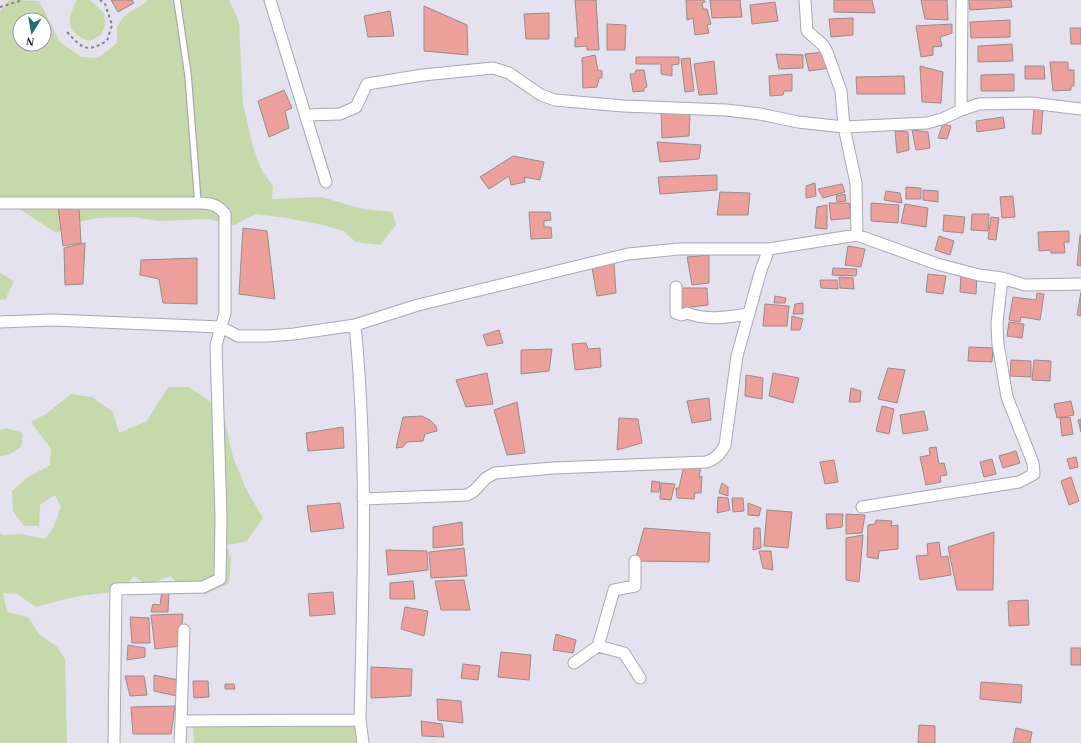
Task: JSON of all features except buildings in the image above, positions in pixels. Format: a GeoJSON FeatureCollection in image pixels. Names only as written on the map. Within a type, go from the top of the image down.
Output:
{"type":"FeatureCollection","features":[{"type":"Feature","properties":{"kind":"street"},"geometry":{"type":"LineString","coordinates":[[270,0],[326,182]]}},
{"type":"Feature","properties":{"kind":"street"},"geometry":{"type":"LineString","coordinates":[[805,0],[807,31],[823,45],[827,52],[841,91],[844,127],[856,183],[858,235]]}},
{"type":"Feature","properties":{"kind":"street"},"geometry":{"type":"LineString","coordinates":[[961,110],[962,0]]}},
{"type":"Feature","properties":{"kind":"street"},"geometry":{"type":"LineString","coordinates":[[305,115],[340,114],[356,107],[367,84],[423,75],[492,68],[509,73],[541,95],[555,100],[623,106],[726,110],[760,114],[798,122],[844,127],[927,123],[942,119],[961,110],[979,104],[1031,103],[1081,109]]}},
{"type":"Feature","properties":{"kind":"street"},"geometry":{"type":"LineString","coordinates":[[0,204],[211,203],[220,207],[225,214],[225,313],[216,345],[221,518],[220,579],[203,586],[116,589],[114,743]]}},
{"type":"Feature","properties":{"kind":"street"},"geometry":{"type":"LineString","coordinates":[[0,322],[53,320],[221,327],[238,336],[294,334],[355,326],[418,305],[628,254],[679,248],[769,249],[858,235],[937,264],[979,275],[1002,278],[1025,285],[1081,284]]}},
{"type":"Feature","properties":{"kind":"street"},"geometry":{"type":"LineString","coordinates":[[363,499],[467,495],[474,491],[486,478],[494,474],[504,472],[553,468],[706,462],[714,459],[721,453],[725,445],[737,356],[761,270],[769,249]]}},
{"type":"Feature","properties":{"kind":"street"},"geometry":{"type":"LineString","coordinates":[[862,507],[1019,482],[1034,474],[1032,463],[1007,398],[998,344],[997,323],[1002,278]]}},
{"type":"Feature","properties":{"kind":"street"},"geometry":{"type":"LineString","coordinates":[[676,287],[676,313],[682,315],[687,313],[695,317],[720,318],[749,314]]}},
{"type":"Feature","properties":{"kind":"street"},"geometry":{"type":"LineString","coordinates":[[355,326],[362,390],[363,499],[360,720],[363,743]]}},
{"type":"Feature","properties":{"kind":"street"},"geometry":{"type":"LineString","coordinates":[[574,663],[598,646],[614,590],[634,586],[635,561]]}},
{"type":"Feature","properties":{"kind":"street"},"geometry":{"type":"LineString","coordinates":[[180,743],[184,630]]}},
{"type":"Feature","properties":{"kind":"street"},"geometry":{"type":"LineString","coordinates":[[598,646],[624,653],[640,678]]}},
{"type":"Feature","properties":{"kind":"street"},"geometry":{"type":"LineString","coordinates":[[181,721],[360,720]]}},
{"type":"Feature","properties":{"kind":"lane"},"geometry":{"type":"LineString","coordinates":[[178,0],[188,75],[198,203]]}},
{"type":"Feature","properties":{"kind":"path"},"geometry":{"type":"LineString","coordinates":[[0,7],[23,0]]}},
{"type":"Feature","properties":{"kind":"path"},"geometry":{"type":"LineString","coordinates":[[67,32],[80,47],[94,48],[107,41],[112,25],[105,4],[100,0]]}},
{"type":"Feature","properties":{"kind":"green space"},"geometry":{"type":"Polygon","coordinates":[[[9,0],[39,1],[45,12],[12,12],[12,52],[52,52],[52,26],[60,42],[81,57],[98,58],[117,43],[117,27],[124,16],[147,2],[146,0],[229,0],[239,22],[243,104],[253,147],[262,171],[273,186],[272,199],[321,197],[363,209],[392,212],[396,225],[380,245],[356,242],[343,231],[323,225],[255,214],[235,225],[208,219],[160,221],[132,217],[99,218],[77,222],[56,233],[12,204],[0,201],[0,12],[9,0]]]}},
{"type":"Feature","properties":{"kind":"green space"},"geometry":{"type":"Polygon","coordinates":[[[77,0],[90,0],[104,13],[105,26],[101,35],[89,41],[75,34],[70,25],[71,14],[77,0]]]}},
{"type":"Feature","properties":{"kind":"green space"},"geometry":{"type":"Polygon","coordinates":[[[0,273],[14,281],[5,300],[0,299],[0,273]]]}},
{"type":"Feature","properties":{"kind":"green space"},"geometry":{"type":"Polygon","coordinates":[[[168,387],[189,387],[209,401],[225,422],[233,457],[247,491],[263,518],[247,541],[227,545],[231,558],[229,583],[206,594],[181,589],[171,576],[147,585],[134,576],[118,593],[77,597],[36,607],[17,594],[3,593],[7,612],[28,617],[40,635],[57,647],[65,659],[67,743],[0,743],[0,533],[3,535],[21,534],[45,539],[53,528],[61,507],[55,495],[40,505],[39,526],[24,526],[13,511],[12,491],[27,478],[50,465],[51,449],[31,422],[46,414],[71,394],[92,397],[113,412],[119,433],[147,421],[168,387]]]}},
{"type":"Feature","properties":{"kind":"green space"},"geometry":{"type":"Polygon","coordinates":[[[6,428],[23,433],[21,447],[10,454],[0,456],[0,430],[6,428]]]}},
{"type":"Feature","properties":{"kind":"green space"},"geometry":{"type":"Polygon","coordinates":[[[193,726],[356,726],[356,743],[194,743],[193,726]]]}}]}
